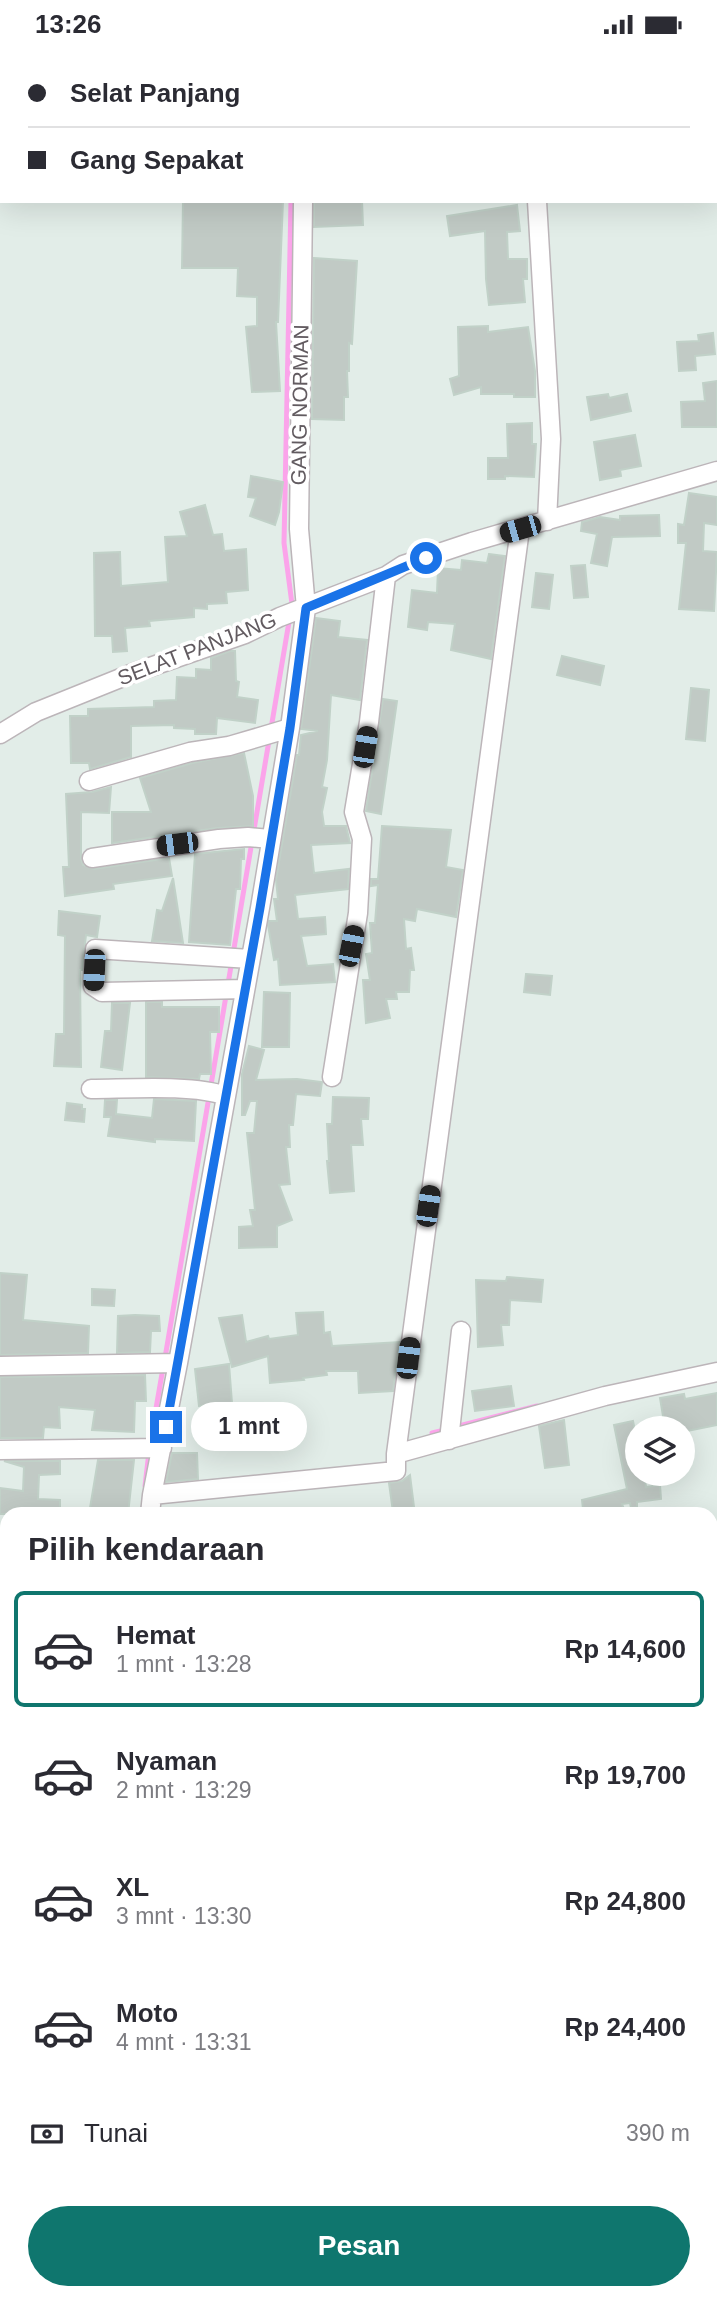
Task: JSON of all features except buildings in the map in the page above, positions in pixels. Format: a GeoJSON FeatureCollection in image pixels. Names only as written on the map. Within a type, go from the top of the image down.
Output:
{"type":"FeatureCollection","features":[{"type":"Feature","properties":{"kind":"street","name":"GANG NORMAN"},"geometry":{"type":"LineString","coordinates":[[151,1507],[155,1448],[175,1363],[237,959],[303,609],[299,529],[303,203]]}},
{"type":"Feature","properties":{"kind":"street"},"geometry":{"type":"LineString","coordinates":[[537,203],[551,439],[547,521]]}},
{"type":"Feature","properties":{"kind":"street","name":"SELAT PANJANG"},"geometry":{"type":"LineString","coordinates":[[0,734],[36,712],[133,673],[245,634],[280,617],[386,576],[403,565],[717,471]]}},
{"type":"Feature","properties":{"kind":"street"},"geometry":{"type":"LineString","coordinates":[[152,1495],[396,1471],[396,1454],[520,529]]}},
{"type":"Feature","properties":{"kind":"street"},"geometry":{"type":"LineString","coordinates":[[332,1077],[346,999],[358,905],[362,839],[354,812],[369,722],[386,576]]}},
{"type":"Feature","properties":{"kind":"street"},"geometry":{"type":"LineString","coordinates":[[89,781],[190,752],[229,746],[278,731]]}},
{"type":"Feature","properties":{"kind":"street"},"geometry":{"type":"LineString","coordinates":[[92,858],[155,847],[260,837]]}},
{"type":"Feature","properties":{"kind":"street"},"geometry":{"type":"LineString","coordinates":[[234,990],[102,992],[93,986],[95,949],[237,959]]}},
{"type":"Feature","properties":{"kind":"street"},"geometry":{"type":"LineString","coordinates":[[91,1089],[157,1089],[215,1093]]}},
{"type":"Feature","properties":{"kind":"street"},"geometry":{"type":"LineString","coordinates":[[451,1432],[461,1331]]}},
{"type":"Feature","properties":{"kind":"street"},"geometry":{"type":"LineString","coordinates":[[0,1366],[175,1363]]}},
{"type":"Feature","properties":{"kind":"street"},"geometry":{"type":"LineString","coordinates":[[396,1454],[451,1432],[459,1435],[605,1396],[717,1372]]}},
{"type":"Feature","properties":{"kind":"street"},"geometry":{"type":"LineString","coordinates":[[0,1450],[155,1448]]}},
{"type":"Feature","properties":{"kind":"waterway"},"geometry":{"type":"LineString","coordinates":[[165,1358],[292,604],[284,543],[291,203]]}},
{"type":"Feature","properties":{"kind":"waterway"},"geometry":{"type":"LineString","coordinates":[[145,1486],[163,1368]]}},
{"type":"Feature","properties":{"kind":"waterway"},"geometry":{"type":"LineString","coordinates":[[455,1427],[537,1406]]}},
{"type":"Feature","properties":{"kind":"waterway"},"geometry":{"type":"LineString","coordinates":[[432,1433],[445,1430]]}},
{"type":"Feature","properties":{"kind":"route"},"geometry":{"type":"LineString","coordinates":[[166,1427],[260,908],[290,728],[306,608],[386,576],[403,565],[426,558]]}}]}
